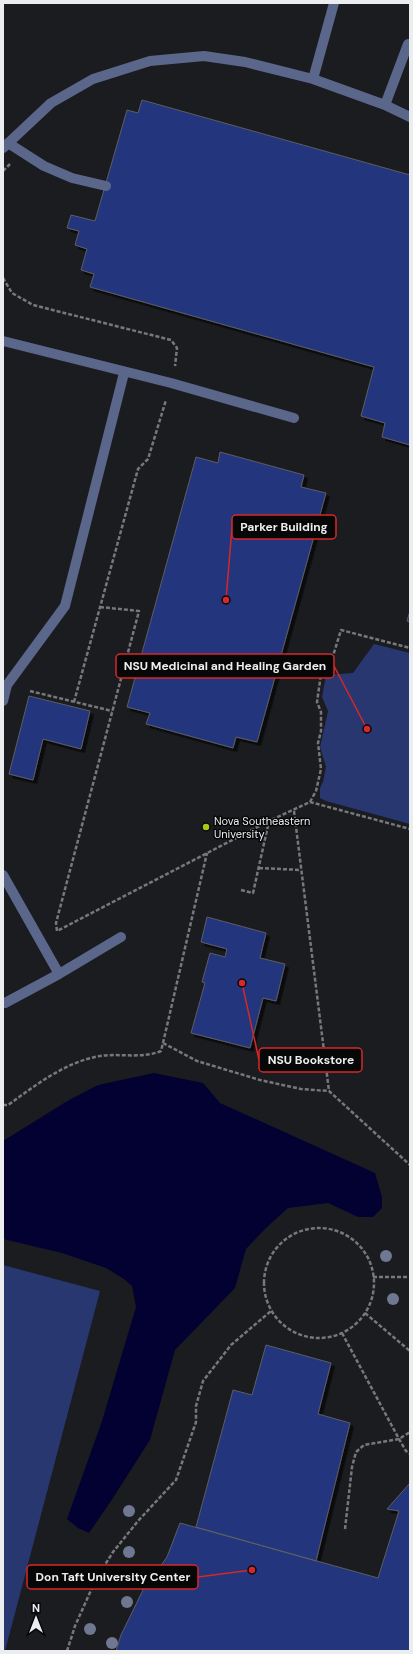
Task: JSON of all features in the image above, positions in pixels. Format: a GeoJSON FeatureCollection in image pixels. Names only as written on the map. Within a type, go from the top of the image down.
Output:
{"type":"FeatureCollection","features":[{"type":"Feature","properties":{"kind":"street"},"geometry":{"type":"LineString","coordinates":[[313,79],[334,3]]}},
{"type":"Feature","properties":{"kind":"street"},"geometry":{"type":"LineString","coordinates":[[386,105],[408,44],[410,45]]}},
{"type":"Feature","properties":{"kind":"street"},"geometry":{"type":"LineString","coordinates":[[106,186],[72,178],[44,166],[6,146],[51,103],[93,79],[150,61],[204,56],[245,62],[313,79],[386,105],[410,117]]}},
{"type":"Feature","properties":{"kind":"street"},"geometry":{"type":"LineString","coordinates":[[3,340],[124,373],[171,383],[294,418]]}},
{"type":"Feature","properties":{"kind":"street"},"geometry":{"type":"LineString","coordinates":[[3,701],[7,685],[65,606],[124,373]]}},
{"type":"Feature","properties":{"kind":"street"},"geometry":{"type":"LineString","coordinates":[[3,875],[59,974]]}},
{"type":"Feature","properties":{"kind":"street"},"geometry":{"type":"LineString","coordinates":[[5,1003],[59,974],[121,937]]}},
{"type":"Feature","properties":{"kind":"path"},"geometry":{"type":"LineString","coordinates":[[100,607],[139,611],[56,924],[57,931],[269,821],[294,811],[310,802],[316,791],[321,769],[318,743],[321,731],[321,712],[317,702],[321,674],[333,656],[341,630],[410,648]]}},
{"type":"Feature","properties":{"kind":"path"},"geometry":{"type":"LineString","coordinates":[[30,691],[112,711]]}},
{"type":"Feature","properties":{"kind":"path"},"geometry":{"type":"LineString","coordinates":[[310,802],[410,829]]}},
{"type":"Feature","properties":{"kind":"path"},"geometry":{"type":"LineString","coordinates":[[294,811],[329,1091],[410,1165]]}},
{"type":"Feature","properties":{"kind":"path"},"geometry":{"type":"LineString","coordinates":[[241,890],[253,893],[269,821]]}},
{"type":"Feature","properties":{"kind":"path"},"geometry":{"type":"LineString","coordinates":[[3,1105],[8,1105],[43,1080],[69,1066],[100,1056],[151,1056],[161,1052],[207,854]]}},
{"type":"Feature","properties":{"kind":"path"},"geometry":{"type":"LineString","coordinates":[[259,868],[301,870]]}},
{"type":"Feature","properties":{"kind":"path"},"geometry":{"type":"LineString","coordinates":[[163,1044],[197,1061],[260,1080],[301,1090],[329,1091]]}},
{"type":"Feature","properties":{"kind":"path"},"geometry":{"type":"LineString","coordinates":[[323,1229],[334,1230],[348,1237],[364,1252],[369,1262],[373,1277],[372,1296],[364,1314],[354,1325],[342,1333],[326,1338],[310,1338],[294,1333],[281,1324],[271,1311],[265,1296],[263,1280],[267,1264],[275,1250],[286,1238],[301,1231],[323,1229]]}},
{"type":"Feature","properties":{"kind":"path"},"geometry":{"type":"LineString","coordinates":[[373,1277],[410,1277]]}},
{"type":"Feature","properties":{"kind":"path"},"geometry":{"type":"LineString","coordinates":[[67,1651],[75,1626],[96,1580],[114,1552],[138,1521],[176,1480],[196,1422],[196,1406],[203,1381],[231,1345],[271,1311]]}},
{"type":"Feature","properties":{"kind":"path"},"geometry":{"type":"LineString","coordinates":[[364,1314],[410,1351]]}},
{"type":"Feature","properties":{"kind":"path"},"geometry":{"type":"LineString","coordinates":[[342,1333],[406,1452],[410,1454]]}},
{"type":"Feature","properties":{"kind":"path"},"geometry":{"type":"LineString","coordinates":[[345,1530],[352,1468],[356,1452],[364,1445],[399,1439],[410,1432]]}},
{"type":"Feature","properties":{"kind":"shaded area"},"geometry":{"type":"Polygon","coordinates":[[[374,644],[410,653],[410,824],[326,801],[320,798],[320,788],[323,782],[326,767],[320,747],[328,711],[322,697],[326,675],[353,673],[374,644]]]}},
{"type":"Feature","properties":{"kind":"shaded area"},"geometry":{"type":"Polygon","coordinates":[[[154,1073],[203,1083],[220,1103],[375,1173],[382,1197],[382,1208],[373,1217],[358,1217],[328,1203],[288,1208],[246,1249],[235,1288],[175,1350],[150,1440],[89,1533],[78,1528],[67,1519],[102,1421],[136,1307],[132,1286],[124,1279],[106,1268],[62,1253],[3,1239],[3,1141],[69,1100],[98,1085],[154,1073]]]}},
{"type":"Feature","properties":{"kind":"shaded area"},"geometry":{"type":"Polygon","coordinates":[[[3,1265],[100,1291],[5,1651],[3,1651],[3,1265]]]}},
{"type":"Feature","properties":{"kind":"building"},"geometry":{"type":"Polygon","coordinates":[[[142,100],[410,175],[410,445],[382,437],[385,423],[361,416],[374,367],[90,287],[94,274],[81,270],[87,249],[75,245],[79,231],[67,228],[71,215],[95,221],[127,110],[138,113],[142,100]]]}},
{"type":"Feature","properties":{"kind":"building"},"geometry":{"type":"Polygon","coordinates":[[[220,452],[304,475],[301,487],[326,493],[257,742],[236,737],[233,748],[146,724],[150,713],[127,707],[196,457],[218,463],[220,452]]]}},
{"type":"Feature","properties":{"kind":"building"},"geometry":{"type":"Polygon","coordinates":[[[410,611],[410,622],[407,621],[410,611]]]}},
{"type":"Feature","properties":{"kind":"building"},"geometry":{"type":"Polygon","coordinates":[[[29,696],[90,711],[81,749],[43,739],[33,780],[9,774],[29,696]]]}},
{"type":"Feature","properties":{"kind":"building"},"geometry":{"type":"Polygon","coordinates":[[[207,917],[266,933],[260,958],[285,964],[276,1001],[263,998],[250,1048],[191,1033],[205,983],[202,982],[210,953],[225,957],[227,949],[201,942],[207,917]]]}},
{"type":"Feature","properties":{"kind":"building"},"geometry":{"type":"Polygon","coordinates":[[[266,1345],[331,1363],[318,1414],[350,1423],[316,1561],[196,1527],[233,1390],[252,1395],[266,1345]]]}},
{"type":"Feature","properties":{"kind":"building"},"geometry":{"type":"Polygon","coordinates":[[[410,1483],[410,1651],[116,1651],[121,1635],[143,1590],[167,1557],[180,1523],[378,1578],[399,1511],[387,1509],[410,1483]]]}},
{"type":"Feature","properties":{"kind":"place","name":"Parker Building"},"geometry":{"type":"Point","coordinates":[226,600]}},
{"type":"Feature","properties":{"kind":"place","name":"NSU Medicinal and Healing Garden"},"geometry":{"type":"Point","coordinates":[367,729]}},
{"type":"Feature","properties":{"kind":"place","name":"Nova Southeastern University"},"geometry":{"type":"Point","coordinates":[206,827]}},
{"type":"Feature","properties":{"kind":"place","name":"NSU Bookstore"},"geometry":{"type":"Point","coordinates":[242,983]}},
{"type":"Feature","properties":{"kind":"place","name":"Don Taft University Center"},"geometry":{"type":"Point","coordinates":[252,1570]}}]}
